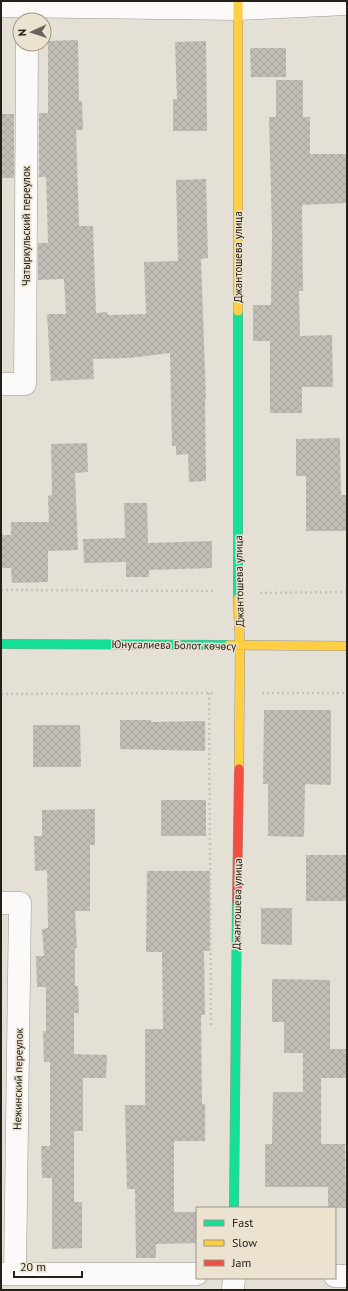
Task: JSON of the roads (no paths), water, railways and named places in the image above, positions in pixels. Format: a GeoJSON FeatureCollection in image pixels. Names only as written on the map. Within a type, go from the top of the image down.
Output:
{"type":"FeatureCollection","features":[{"type":"Feature","properties":{"kind":"street"},"geometry":{"type":"LineString","coordinates":[[1,6],[27,9],[347,4]]}},
{"type":"Feature","properties":{"kind":"street","name":"Джантошева улица"},"geometry":{"type":"LineString","coordinates":[[234,1207],[240,646],[238,592],[238,5]]}},
{"type":"Feature","properties":{"kind":"street","name":"Чатыркульский переулок"},"geometry":{"type":"LineString","coordinates":[[1,384],[25,384],[27,52]]}},
{"type":"Feature","properties":{"kind":"street","name":"Юнусалиева Болот көчөсү"},"geometry":{"type":"LineString","coordinates":[[1,644],[347,646]]}},
{"type":"Feature","properties":{"kind":"street","name":"Нежинский переулок"},"geometry":{"type":"LineString","coordinates":[[1,903],[20,903],[8,1274]]}},
{"type":"Feature","properties":{"kind":"street"},"geometry":{"type":"LineString","coordinates":[[8,1274],[196,1274]]}},
{"type":"Feature","properties":{"kind":"street"},"geometry":{"type":"LineString","coordinates":[[336,1276],[347,1276]]}},
{"type":"Feature","properties":{"kind":"street"},"geometry":{"type":"LineString","coordinates":[[234,1279],[234,1290]]}}]}
